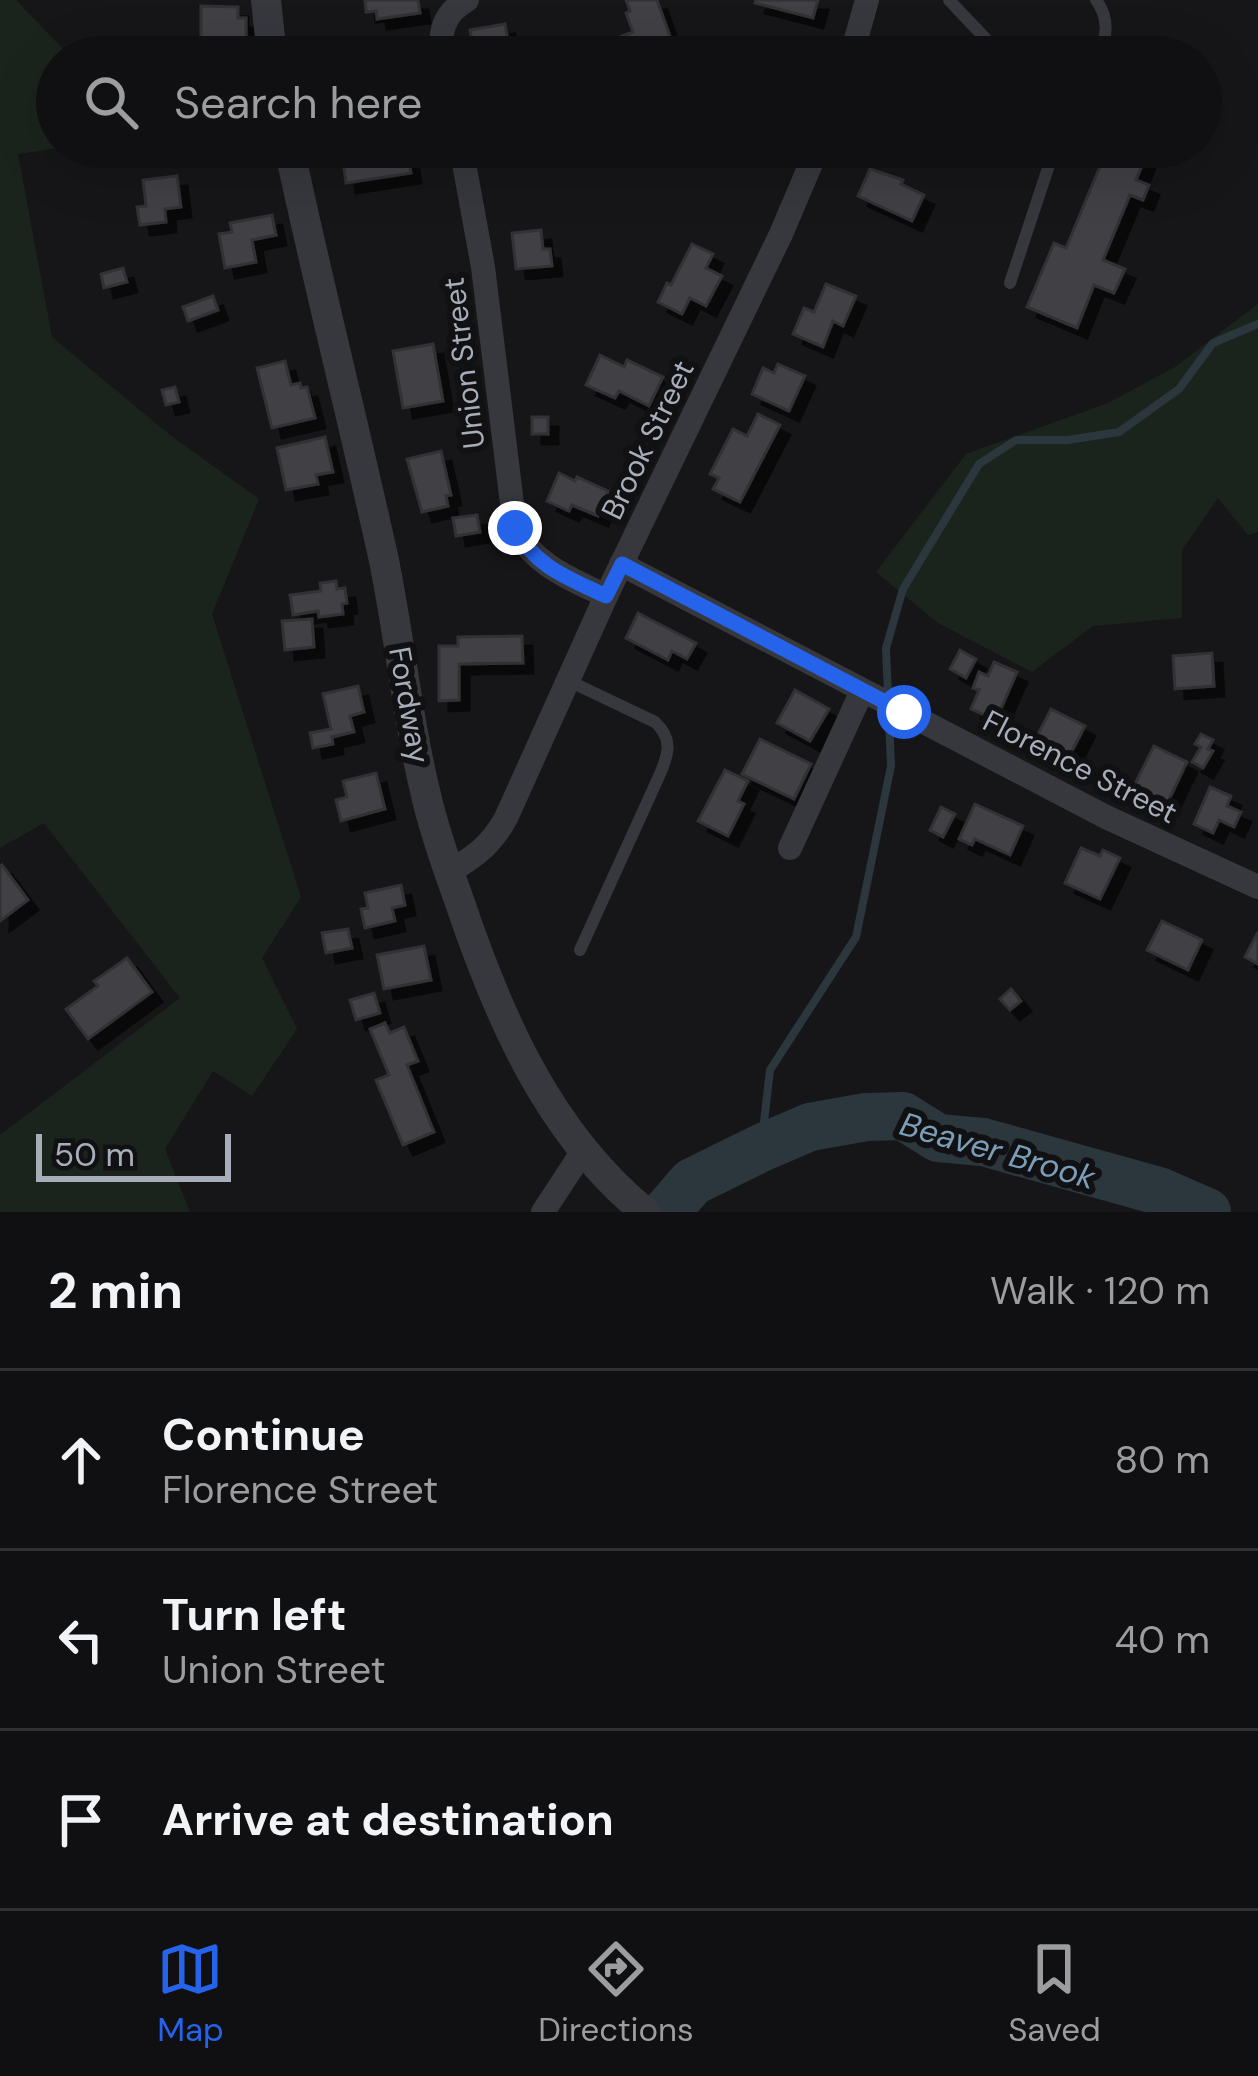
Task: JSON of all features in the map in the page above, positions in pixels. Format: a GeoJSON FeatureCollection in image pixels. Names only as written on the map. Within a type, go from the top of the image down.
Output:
{"type":"FeatureCollection","features":[{"type":"Feature","properties":{"kind":"street"},"geometry":{"type":"LineString","coordinates":[[266,0],[270,36]]}},
{"type":"Feature","properties":{"kind":"street"},"geometry":{"type":"LineString","coordinates":[[441,36],[444,22],[466,0]]}},
{"type":"Feature","properties":{"kind":"street"},"geometry":{"type":"LineString","coordinates":[[857,36],[867,0]]}},
{"type":"Feature","properties":{"kind":"street","name":"Fordway"},"geometry":{"type":"LineString","coordinates":[[294,168],[384,562],[427,801],[449,872],[520,1054],[584,1150],[643,1210]]}},
{"type":"Feature","properties":{"kind":"street","name":"Union Street"},"geometry":{"type":"LineString","coordinates":[[464,168],[483,267],[515,528],[532,555],[548,567],[606,596]]}},
{"type":"Feature","properties":{"kind":"street","name":"Brook Street"},"geometry":{"type":"LineString","coordinates":[[449,872],[495,838],[809,168]]}},
{"type":"Feature","properties":{"kind":"street","name":"Florence Street"},"geometry":{"type":"LineString","coordinates":[[622,564],[1106,817],[1258,886]]}},
{"type":"Feature","properties":{"kind":"street"},"geometry":{"type":"LineString","coordinates":[[790,848],[868,694]]}},
{"type":"Feature","properties":{"kind":"street"},"geometry":{"type":"LineString","coordinates":[[542,1212],[584,1150]]}},
{"type":"Feature","properties":{"kind":"lane"},"geometry":{"type":"LineString","coordinates":[[949,0],[984,36]]}},
{"type":"Feature","properties":{"kind":"lane"},"geometry":{"type":"LineString","coordinates":[[1096,0],[1108,36]]}},
{"type":"Feature","properties":{"kind":"lane"},"geometry":{"type":"LineString","coordinates":[[1010,284],[1048,168]]}},
{"type":"Feature","properties":{"kind":"lane"},"geometry":{"type":"LineString","coordinates":[[568,680],[655,722],[669,743],[660,774],[580,950]]}},
{"type":"Feature","properties":{"kind":"shaded area"},"geometry":{"type":"Polygon","coordinates":[[[0,0],[16,0],[51,36],[36,36],[36,151],[18,154],[52,337],[170,435],[259,499],[212,614],[301,897],[262,958],[297,1029],[252,1096],[213,1071],[165,1149],[190,1212],[0,1212],[0,1135],[180,998],[44,823],[0,848],[0,0]]]}},
{"type":"Feature","properties":{"kind":"shaded area"},"geometry":{"type":"Polygon","coordinates":[[[1258,304],[1258,532],[1248,535],[1218,498],[1182,550],[1182,618],[1093,626],[1032,672],[938,623],[876,572],[966,454],[1108,403],[1175,367],[1258,304]]]}},
{"type":"Feature","properties":{"kind":"building"},"geometry":{"type":"Polygon","coordinates":[[[365,0],[418,0],[420,13],[377,19],[376,11],[366,12],[365,0]]]}},
{"type":"Feature","properties":{"kind":"building"},"geometry":{"type":"Polygon","coordinates":[[[626,0],[657,0],[670,36],[622,36],[633,32],[626,13],[630,11],[626,0]]]}},
{"type":"Feature","properties":{"kind":"building"},"geometry":{"type":"Polygon","coordinates":[[[756,0],[818,0],[813,18],[756,0]]]}},
{"type":"Feature","properties":{"kind":"building"},"geometry":{"type":"Polygon","coordinates":[[[201,6],[238,7],[238,18],[246,18],[246,36],[201,36],[201,6]]]}},
{"type":"Feature","properties":{"kind":"building"},"geometry":{"type":"Polygon","coordinates":[[[505,24],[507,36],[471,36],[470,30],[505,24]]]}},
{"type":"Feature","properties":{"kind":"building"},"geometry":{"type":"Polygon","coordinates":[[[344,168],[410,168],[411,173],[346,183],[344,168]]]}},
{"type":"Feature","properties":{"kind":"building"},"geometry":{"type":"Polygon","coordinates":[[[1099,168],[1141,168],[1136,180],[1149,185],[1143,200],[1130,195],[1103,260],[1125,269],[1114,293],[1094,285],[1077,328],[1027,307],[1054,243],[1066,248],[1099,168]]]}},
{"type":"Feature","properties":{"kind":"building"},"geometry":{"type":"Polygon","coordinates":[[[870,169],[903,180],[901,184],[924,195],[912,221],[858,196],[870,169]]]}},
{"type":"Feature","properties":{"kind":"building"},"geometry":{"type":"Polygon","coordinates":[[[177,176],[181,207],[165,209],[166,222],[140,225],[137,207],[146,206],[143,180],[177,176]]]}},
{"type":"Feature","properties":{"kind":"building"},"geometry":{"type":"Polygon","coordinates":[[[272,215],[276,235],[252,240],[256,262],[225,268],[219,234],[232,232],[230,223],[272,215]]]}},
{"type":"Feature","properties":{"kind":"building"},"geometry":{"type":"Polygon","coordinates":[[[541,230],[543,249],[550,249],[552,266],[516,269],[512,233],[541,230]]]}},
{"type":"Feature","properties":{"kind":"building"},"geometry":{"type":"Polygon","coordinates":[[[692,244],[713,254],[706,268],[722,276],[706,306],[690,298],[682,314],[658,302],[692,244]]]}},
{"type":"Feature","properties":{"kind":"building"},"geometry":{"type":"Polygon","coordinates":[[[123,268],[127,282],[104,288],[101,274],[123,268]]]}},
{"type":"Feature","properties":{"kind":"building"},"geometry":{"type":"Polygon","coordinates":[[[826,284],[856,296],[843,326],[833,321],[823,347],[793,334],[804,308],[814,312],[826,284]]]}},
{"type":"Feature","properties":{"kind":"building"},"geometry":{"type":"Polygon","coordinates":[[[213,296],[218,310],[188,321],[183,307],[213,296]]]}},
{"type":"Feature","properties":{"kind":"building"},"geometry":{"type":"Polygon","coordinates":[[[433,344],[443,401],[403,408],[393,351],[433,344]]]}},
{"type":"Feature","properties":{"kind":"building"},"geometry":{"type":"Polygon","coordinates":[[[600,355],[624,367],[627,360],[663,377],[649,406],[619,391],[615,398],[586,385],[600,355]]]}},
{"type":"Feature","properties":{"kind":"building"},"geometry":{"type":"Polygon","coordinates":[[[285,361],[291,385],[307,387],[315,418],[272,428],[257,368],[285,361]]]}},
{"type":"Feature","properties":{"kind":"building"},"geometry":{"type":"Polygon","coordinates":[[[778,364],[805,376],[789,411],[752,394],[763,368],[774,373],[778,364]]]}},
{"type":"Feature","properties":{"kind":"building"},"geometry":{"type":"Polygon","coordinates":[[[175,387],[179,402],[166,405],[162,390],[175,387]]]}},
{"type":"Feature","properties":{"kind":"building"},"geometry":{"type":"Polygon","coordinates":[[[758,414],[780,425],[740,502],[713,489],[719,478],[710,474],[733,429],[747,436],[758,414]]]}},
{"type":"Feature","properties":{"kind":"building"},"geometry":{"type":"Polygon","coordinates":[[[532,417],[548,417],[548,434],[532,434],[532,417]]]}},
{"type":"Feature","properties":{"kind":"building"},"geometry":{"type":"Polygon","coordinates":[[[325,437],[333,472],[316,475],[318,484],[286,490],[277,448],[325,437]]]}},
{"type":"Feature","properties":{"kind":"building"},"geometry":{"type":"Polygon","coordinates":[[[441,451],[451,495],[446,496],[448,506],[422,512],[407,459],[441,451]]]}},
{"type":"Feature","properties":{"kind":"building"},"geometry":{"type":"Polygon","coordinates":[[[559,473],[608,491],[598,516],[547,501],[559,473]]]}},
{"type":"Feature","properties":{"kind":"building"},"geometry":{"type":"Polygon","coordinates":[[[477,515],[480,532],[456,536],[453,518],[477,515]]]}},
{"type":"Feature","properties":{"kind":"building"},"geometry":{"type":"Polygon","coordinates":[[[336,581],[337,589],[345,588],[343,614],[293,615],[290,595],[321,591],[320,583],[336,581]]]}},
{"type":"Feature","properties":{"kind":"building"},"geometry":{"type":"Polygon","coordinates":[[[638,613],[696,643],[687,659],[672,651],[668,660],[626,638],[638,613]]]}},
{"type":"Feature","properties":{"kind":"building"},"geometry":{"type":"Polygon","coordinates":[[[312,619],[314,647],[285,650],[282,621],[312,619]]]}},
{"type":"Feature","properties":{"kind":"building"},"geometry":{"type":"Polygon","coordinates":[[[522,636],[523,663],[459,664],[459,700],[439,701],[439,646],[458,646],[458,637],[522,636]]]}},
{"type":"Feature","properties":{"kind":"building"},"geometry":{"type":"Polygon","coordinates":[[[960,650],[976,659],[966,678],[950,669],[960,650]]]}},
{"type":"Feature","properties":{"kind":"building"},"geometry":{"type":"Polygon","coordinates":[[[1212,653],[1214,686],[1175,689],[1173,656],[1212,653]]]}},
{"type":"Feature","properties":{"kind":"building"},"geometry":{"type":"Polygon","coordinates":[[[994,662],[1017,672],[996,720],[971,709],[979,690],[973,688],[979,672],[988,676],[994,662]]]}},
{"type":"Feature","properties":{"kind":"building"},"geometry":{"type":"Polygon","coordinates":[[[358,686],[364,712],[350,716],[354,732],[313,748],[310,733],[331,729],[323,694],[358,686]]]}},
{"type":"Feature","properties":{"kind":"building"},"geometry":{"type":"Polygon","coordinates":[[[795,690],[829,709],[810,741],[777,723],[795,690]]]}},
{"type":"Feature","properties":{"kind":"building"},"geometry":{"type":"Polygon","coordinates":[[[1051,709],[1085,726],[1068,759],[1034,742],[1051,709]]]}},
{"type":"Feature","properties":{"kind":"building"},"geometry":{"type":"Polygon","coordinates":[[[1201,734],[1213,740],[1208,749],[1213,751],[1203,768],[1192,762],[1201,747],[1195,744],[1201,734]]]}},
{"type":"Feature","properties":{"kind":"building"},"geometry":{"type":"Polygon","coordinates":[[[760,739],[811,764],[794,799],[742,774],[760,739]]]}},
{"type":"Feature","properties":{"kind":"building"},"geometry":{"type":"Polygon","coordinates":[[[1154,746],[1187,762],[1167,804],[1133,788],[1154,746]]]}},
{"type":"Feature","properties":{"kind":"building"},"geometry":{"type":"Polygon","coordinates":[[[725,770],[748,781],[738,801],[744,804],[728,836],[698,821],[725,770]]]}},
{"type":"Feature","properties":{"kind":"building"},"geometry":{"type":"Polygon","coordinates":[[[376,773],[385,809],[341,821],[336,800],[347,797],[343,781],[376,773]]]}},
{"type":"Feature","properties":{"kind":"building"},"geometry":{"type":"Polygon","coordinates":[[[1210,787],[1231,796],[1227,806],[1241,812],[1234,827],[1219,820],[1213,833],[1194,824],[1210,787]]]}},
{"type":"Feature","properties":{"kind":"building"},"geometry":{"type":"Polygon","coordinates":[[[975,804],[1023,826],[1010,855],[975,839],[972,845],[959,839],[975,804]]]}},
{"type":"Feature","properties":{"kind":"building"},"geometry":{"type":"Polygon","coordinates":[[[941,807],[955,814],[943,837],[930,830],[941,807]]]}},
{"type":"Feature","properties":{"kind":"building"},"geometry":{"type":"Polygon","coordinates":[[[1081,848],[1120,858],[1100,899],[1065,883],[1081,848]]]}},
{"type":"Feature","properties":{"kind":"building"},"geometry":{"type":"Polygon","coordinates":[[[0,866],[28,900],[0,921],[0,866]]]}},
{"type":"Feature","properties":{"kind":"building"},"geometry":{"type":"Polygon","coordinates":[[[401,885],[405,905],[392,908],[395,921],[365,928],[361,909],[368,908],[365,893],[401,885]]]}},
{"type":"Feature","properties":{"kind":"building"},"geometry":{"type":"Polygon","coordinates":[[[1162,921],[1202,940],[1188,970],[1147,950],[1162,921]]]}},
{"type":"Feature","properties":{"kind":"building"},"geometry":{"type":"Polygon","coordinates":[[[348,929],[352,948],[326,953],[322,933],[348,929]]]}},
{"type":"Feature","properties":{"kind":"building"},"geometry":{"type":"Polygon","coordinates":[[[1258,932],[1258,964],[1245,957],[1258,932]]]}},
{"type":"Feature","properties":{"kind":"building"},"geometry":{"type":"Polygon","coordinates":[[[424,946],[431,980],[384,989],[377,955],[424,946]]]}},
{"type":"Feature","properties":{"kind":"building"},"geometry":{"type":"Polygon","coordinates":[[[127,958],[152,992],[88,1039],[66,1009],[127,958]]]}},
{"type":"Feature","properties":{"kind":"building"},"geometry":{"type":"Polygon","coordinates":[[[1011,989],[1021,1001],[1010,1010],[1000,999],[1011,989]]]}},
{"type":"Feature","properties":{"kind":"building"},"geometry":{"type":"Polygon","coordinates":[[[374,993],[380,1013],[356,1020],[350,1000],[374,993]]]}},
{"type":"Feature","properties":{"kind":"building"},"geometry":{"type":"Polygon","coordinates":[[[385,1023],[390,1033],[404,1027],[418,1061],[407,1065],[434,1132],[403,1145],[376,1080],[389,1075],[370,1029],[385,1023]]]}},
{"type":"Feature","properties":{"kind":"waterway"},"geometry":{"type":"LineString","coordinates":[[761,1148],[770,1070],[856,937],[891,766],[886,648],[903,589],[979,464],[1016,440],[1068,440],[1119,432],[1179,389],[1213,343],[1258,324]]}},
{"type":"Feature","properties":{"kind":"waterway","name":"Beaver Brook"},"geometry":{"type":"LineString","coordinates":[[666,1212],[692,1182],[810,1127],[903,1116],[938,1138],[983,1142],[1159,1191],[1207,1212]]}},
{"type":"Feature","properties":{"kind":"route"},"geometry":{"type":"LineString","coordinates":[[515,528],[532,555],[548,567],[606,596],[622,564],[904,712]]}}]}
